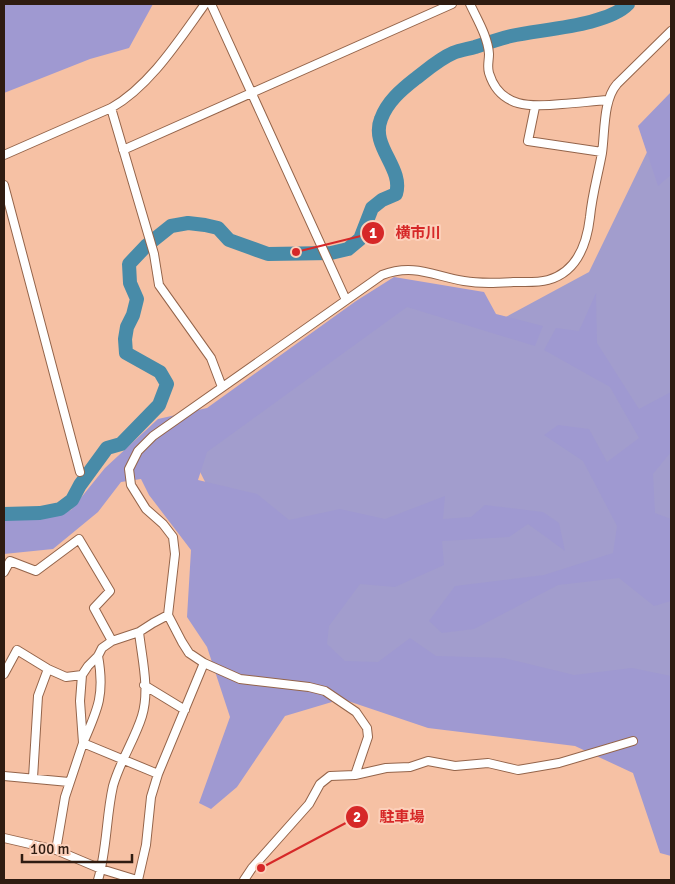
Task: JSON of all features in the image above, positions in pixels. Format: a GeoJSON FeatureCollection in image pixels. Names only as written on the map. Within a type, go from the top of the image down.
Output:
{"type":"FeatureCollection","features":[{"type":"Feature","properties":{"kind":"street"},"geometry":{"type":"LineString","coordinates":[[4,155],[124,101],[173,48],[205,4]]}},
{"type":"Feature","properties":{"kind":"street"},"geometry":{"type":"LineString","coordinates":[[211,4],[346,300]]}},
{"type":"Feature","properties":{"kind":"street"},"geometry":{"type":"LineString","coordinates":[[123,150],[452,4]]}},
{"type":"Feature","properties":{"kind":"street"},"geometry":{"type":"LineString","coordinates":[[470,4],[486,38],[489,55],[488,71],[500,93],[514,102],[535,106],[608,100]]}},
{"type":"Feature","properties":{"kind":"street"},"geometry":{"type":"LineString","coordinates":[[355,775],[368,738],[367,728],[356,712],[338,698],[325,691],[309,687],[240,679],[204,663],[190,653],[168,616],[175,554],[173,538],[163,524],[146,510],[138,498],[131,485],[129,469],[138,451],[154,436],[382,275],[404,270],[419,270],[476,283],[538,282],[557,276],[574,261],[586,241],[592,198],[602,152],[608,100],[611,92],[671,31]]}},
{"type":"Feature","properties":{"kind":"street"},"geometry":{"type":"LineString","coordinates":[[535,106],[528,141],[602,152]]}},
{"type":"Feature","properties":{"kind":"street"},"geometry":{"type":"LineString","coordinates":[[111,108],[154,254],[160,285],[206,351],[222,387]]}},
{"type":"Feature","properties":{"kind":"street"},"geometry":{"type":"LineString","coordinates":[[4,185],[80,472]]}},
{"type":"Feature","properties":{"kind":"street"},"geometry":{"type":"LineString","coordinates":[[4,572],[10,561],[36,571],[79,539],[110,591],[94,608],[112,641]]}},
{"type":"Feature","properties":{"kind":"street"},"geometry":{"type":"LineString","coordinates":[[83,743],[80,701],[82,675],[88,666],[98,656],[102,648],[112,641],[139,632],[152,623],[168,616]]}},
{"type":"Feature","properties":{"kind":"street"},"geometry":{"type":"LineString","coordinates":[[98,880],[101,870],[108,810],[114,784],[122,759],[142,716],[146,695],[139,632]]}},
{"type":"Feature","properties":{"kind":"street"},"geometry":{"type":"LineString","coordinates":[[4,674],[6,662],[17,650],[66,678],[82,675]]}},
{"type":"Feature","properties":{"kind":"street"},"geometry":{"type":"LineString","coordinates":[[56,850],[65,797],[83,743],[96,715],[101,694],[102,676],[98,656]]}},
{"type":"Feature","properties":{"kind":"street"},"geometry":{"type":"LineString","coordinates":[[4,838],[56,850],[101,870],[138,880],[146,844],[151,797],[158,774],[204,663]]}},
{"type":"Feature","properties":{"kind":"street"},"geometry":{"type":"LineString","coordinates":[[33,778],[38,696],[48,669]]}},
{"type":"Feature","properties":{"kind":"street"},"geometry":{"type":"LineString","coordinates":[[144,685],[185,710]]}},
{"type":"Feature","properties":{"kind":"street"},"geometry":{"type":"LineString","coordinates":[[244,880],[252,868],[310,804],[320,784],[330,776],[355,775],[386,768],[410,767],[428,761],[455,766],[488,763],[518,770],[559,763],[633,741]]}},
{"type":"Feature","properties":{"kind":"street"},"geometry":{"type":"LineString","coordinates":[[83,743],[158,774]]}},
{"type":"Feature","properties":{"kind":"street"},"geometry":{"type":"LineString","coordinates":[[4,776],[70,782]]}},
{"type":"Feature","properties":{"kind":"shaded area"},"geometry":{"type":"Polygon","coordinates":[[[4,4],[153,4],[129,48],[90,59],[4,93],[4,4]]]}},
{"type":"Feature","properties":{"kind":"shaded area"},"geometry":{"type":"Polygon","coordinates":[[[671,92],[671,175],[658,186],[638,126],[671,92]]]}},
{"type":"Feature","properties":{"kind":"shaded area"},"geometry":{"type":"Polygon","coordinates":[[[671,140],[671,767],[293,656],[191,454],[405,299],[491,325],[589,272],[649,148],[671,140]]]}},
{"type":"Feature","properties":{"kind":"shaded area"},"geometry":{"type":"Polygon","coordinates":[[[394,277],[484,292],[496,314],[543,326],[535,346],[407,307],[207,452],[198,480],[257,494],[289,520],[340,509],[385,519],[445,496],[443,519],[471,517],[485,505],[543,512],[559,523],[565,551],[528,524],[509,537],[442,541],[444,565],[395,587],[360,584],[329,626],[327,644],[345,661],[378,662],[410,638],[436,656],[504,658],[574,675],[632,668],[671,676],[671,856],[660,853],[633,773],[575,746],[428,728],[342,699],[285,716],[237,787],[211,809],[199,803],[230,717],[207,647],[187,617],[191,550],[149,495],[141,479],[121,482],[98,512],[53,549],[4,554],[4,518],[29,520],[71,510],[105,468],[158,419],[207,408],[356,301],[394,277]]]}},
{"type":"Feature","properties":{"kind":"shaded area"},"geometry":{"type":"Polygon","coordinates":[[[596,293],[597,343],[639,409],[671,392],[671,452],[653,474],[655,513],[671,519],[671,601],[654,606],[619,578],[558,585],[474,629],[442,633],[429,621],[455,586],[544,575],[613,553],[617,526],[583,461],[544,435],[558,425],[589,429],[607,462],[639,438],[610,387],[544,350],[556,328],[579,331],[596,293]]]}},
{"type":"Feature","properties":{"kind":"waterway"},"geometry":{"type":"LineString","coordinates":[[4,514],[40,513],[60,509],[72,500],[80,485],[107,448],[121,444],[159,405],[167,384],[160,372],[126,353],[125,339],[127,327],[133,315],[137,299],[130,283],[129,264],[146,246],[171,226],[188,223],[218,228],[229,240],[268,254],[331,253],[348,249],[360,239],[372,208],[382,200],[396,194],[397,184],[395,175],[383,148],[379,129],[381,119],[387,107],[405,88],[448,55],[511,36],[590,22],[618,11],[628,4]]}},
{"type":"Feature","properties":{"kind":"place","name":"横市川"},"geometry":{"type":"Point","coordinates":[296,252]}},
{"type":"Feature","properties":{"kind":"place","name":"駐車場"},"geometry":{"type":"Point","coordinates":[261,868]}}]}
